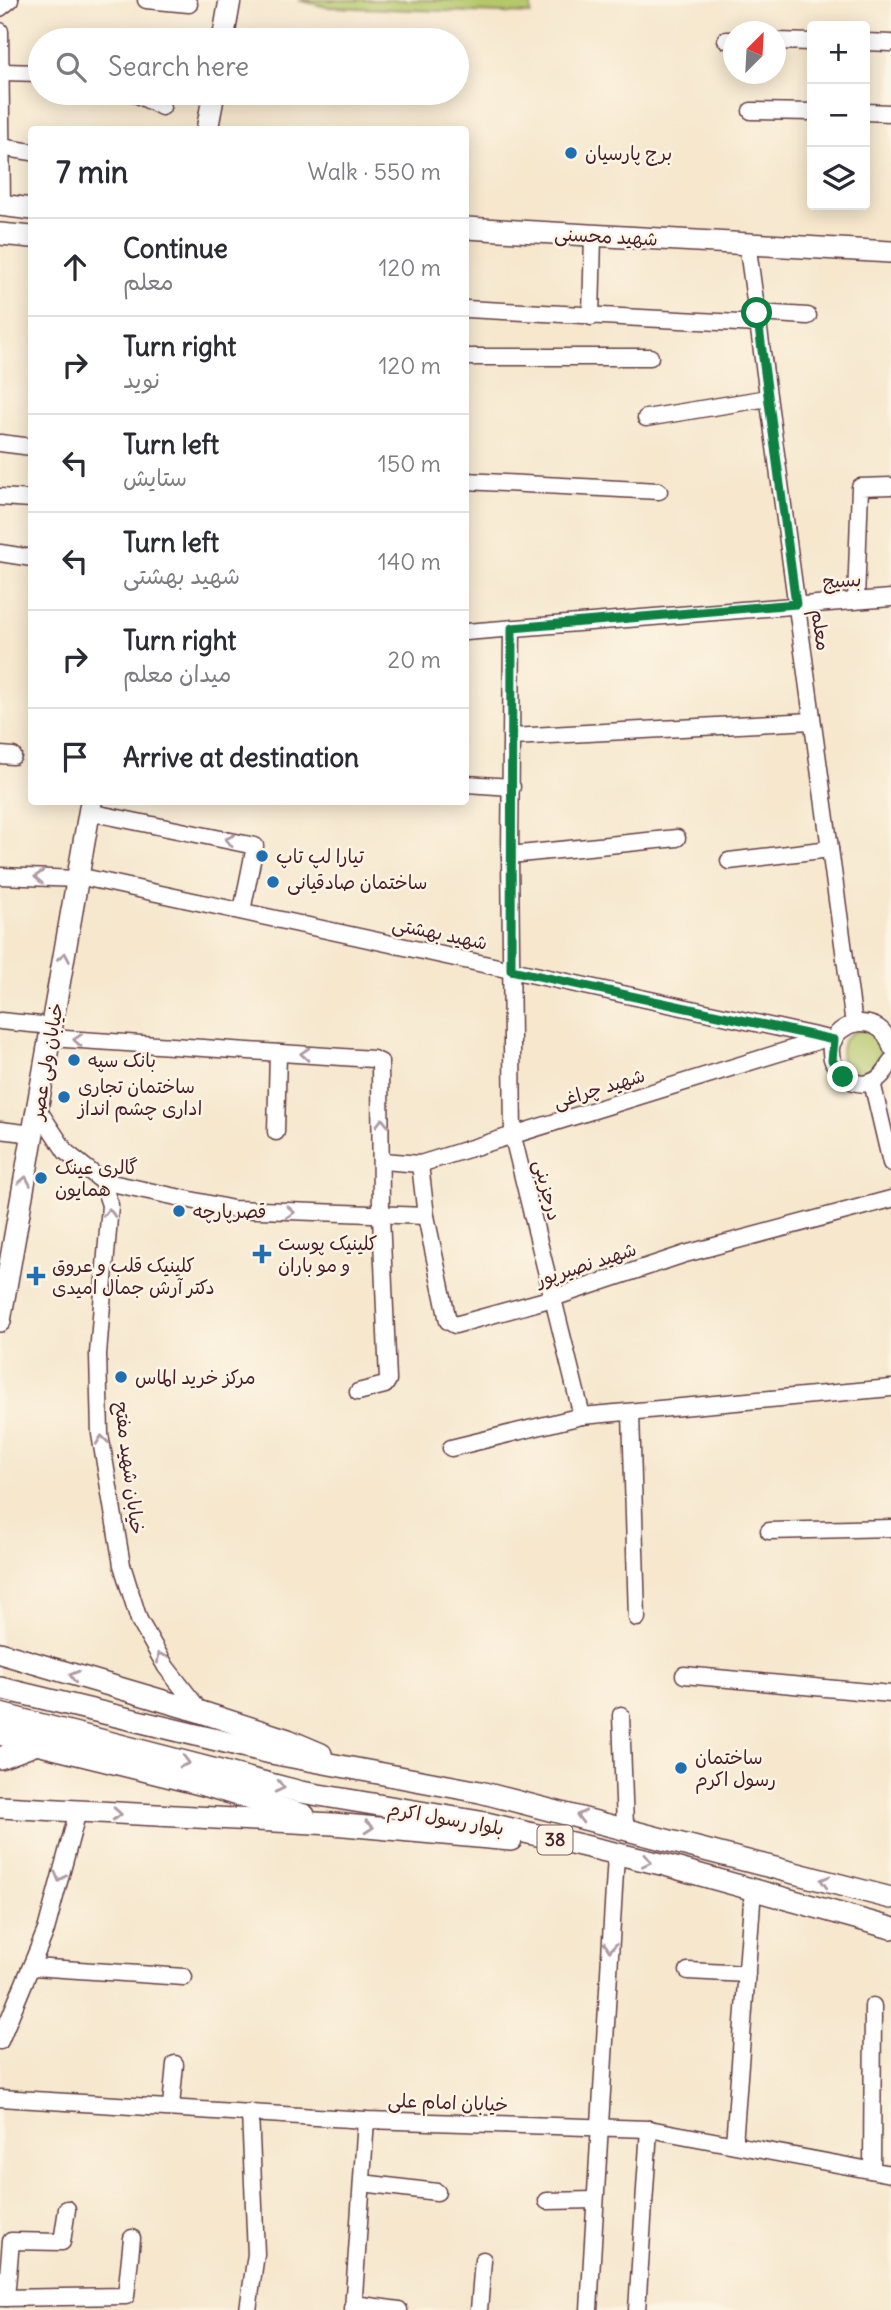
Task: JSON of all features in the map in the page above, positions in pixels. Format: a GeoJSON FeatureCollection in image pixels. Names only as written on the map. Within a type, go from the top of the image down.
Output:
{"type":"FeatureCollection","features":[{"type":"Feature","properties":{"kind":"main road"},"geometry":{"type":"LineString","coordinates":[[225,28],[230,0]]}},
{"type":"Feature","properties":{"kind":"main road"},"geometry":{"type":"LineString","coordinates":[[208,126],[212,105]]}},
{"type":"Feature","properties":{"kind":"main road"},"geometry":{"type":"LineString","coordinates":[[1,206],[28,209]]}},
{"type":"Feature","properties":{"kind":"main road","name":"شهید محسنی"},"geometry":{"type":"LineString","coordinates":[[469,228],[891,252]]}},
{"type":"Feature","properties":{"kind":"main road"},"geometry":{"type":"LineString","coordinates":[[1,239],[28,237]]}},
{"type":"Feature","properties":{"kind":"main road","name":"خیابان ولی عصر"},"geometry":{"type":"LineString","coordinates":[[0,1321],[3,1290],[90,807]]}},
{"type":"Feature","properties":{"kind":"main road"},"geometry":{"type":"LineString","coordinates":[[2,1656],[201,1712],[288,1740],[348,1766]]}},
{"type":"Feature","properties":{"kind":"main road","name":"بلوار رسول اکرم"},"geometry":{"type":"LineString","coordinates":[[0,1688],[271,1754],[480,1792],[625,1827],[891,1898]]}},
{"type":"Feature","properties":{"kind":"main road","name":"بلوار رسول اکرم"},"geometry":{"type":"LineString","coordinates":[[0,1714],[302,1792],[486,1823],[753,1889],[891,1928]]}},
{"type":"Feature","properties":{"kind":"main road"},"geometry":{"type":"LineString","coordinates":[[0,1734],[204,1785],[333,1824]]}},
{"type":"Feature","properties":{"kind":"main road"},"geometry":{"type":"LineString","coordinates":[[0,1758],[37,1744]]}},
{"type":"Feature","properties":{"kind":"main road"},"geometry":{"type":"LineString","coordinates":[[0,1807],[333,1824],[583,1847]]}},
{"type":"Feature","properties":{"kind":"street"},"geometry":{"type":"LineString","coordinates":[[0,8],[10,0]]}},
{"type":"Feature","properties":{"kind":"street"},"geometry":{"type":"LineString","coordinates":[[146,0],[189,4]]}},
{"type":"Feature","properties":{"kind":"street"},"geometry":{"type":"LineString","coordinates":[[0,31],[3,72],[1,206]]}},
{"type":"Feature","properties":{"kind":"street"},"geometry":{"type":"LineString","coordinates":[[786,41],[807,42]]}},
{"type":"Feature","properties":{"kind":"street"},"geometry":{"type":"LineString","coordinates":[[870,42],[891,43]]}},
{"type":"Feature","properties":{"kind":"street"},"geometry":{"type":"LineString","coordinates":[[3,72],[28,73]]}},
{"type":"Feature","properties":{"kind":"street"},"geometry":{"type":"LineString","coordinates":[[158,105],[162,107]]}},
{"type":"Feature","properties":{"kind":"street"},"geometry":{"type":"LineString","coordinates":[[751,111],[807,112]]}},
{"type":"Feature","properties":{"kind":"street"},"geometry":{"type":"LineString","coordinates":[[870,112],[891,113]]}},
{"type":"Feature","properties":{"kind":"street"},"geometry":{"type":"LineString","coordinates":[[1,147],[28,151]]}},
{"type":"Feature","properties":{"kind":"street"},"geometry":{"type":"LineString","coordinates":[[591,317],[593,236]]}},
{"type":"Feature","properties":{"kind":"street","name":"معلم"},"geometry":{"type":"LineString","coordinates":[[747,242],[854,1024]]}},
{"type":"Feature","properties":{"kind":"street"},"geometry":{"type":"LineString","coordinates":[[469,309],[591,317],[808,316]]}},
{"type":"Feature","properties":{"kind":"street"},"geometry":{"type":"LineString","coordinates":[[469,357],[650,357]]}},
{"type":"Feature","properties":{"kind":"street"},"geometry":{"type":"LineString","coordinates":[[646,418],[768,398]]}},
{"type":"Feature","properties":{"kind":"street"},"geometry":{"type":"LineString","coordinates":[[0,443],[28,446]]}},
{"type":"Feature","properties":{"kind":"street"},"geometry":{"type":"LineString","coordinates":[[469,481],[659,491]]}},
{"type":"Feature","properties":{"kind":"street"},"geometry":{"type":"LineString","coordinates":[[856,600],[860,487],[891,486]]}},
{"type":"Feature","properties":{"kind":"street"},"geometry":{"type":"LineString","coordinates":[[0,497],[28,499]]}},
{"type":"Feature","properties":{"kind":"street"},"geometry":{"type":"LineString","coordinates":[[0,553],[28,557]]}},
{"type":"Feature","properties":{"kind":"street","name":"بسیج"},"geometry":{"type":"LineString","coordinates":[[469,632],[891,598]]}},
{"type":"Feature","properties":{"kind":"street","name":"درجزینی"},"geometry":{"type":"LineString","coordinates":[[512,628],[510,855],[513,1137],[582,1416]]}},
{"type":"Feature","properties":{"kind":"street"},"geometry":{"type":"LineString","coordinates":[[512,737],[812,721]]}},
{"type":"Feature","properties":{"kind":"street"},"geometry":{"type":"LineString","coordinates":[[469,784],[512,787]]}},
{"type":"Feature","properties":{"kind":"street"},"geometry":{"type":"LineString","coordinates":[[90,807],[255,846],[242,911]]}},
{"type":"Feature","properties":{"kind":"street"},"geometry":{"type":"LineString","coordinates":[[510,855],[677,838]]}},
{"type":"Feature","properties":{"kind":"street"},"geometry":{"type":"LineString","coordinates":[[729,861],[830,849]]}},
{"type":"Feature","properties":{"kind":"street","name":"شهید بهشتی"},"geometry":{"type":"LineString","coordinates":[[0,876],[78,877],[830,1039]]}},
{"type":"Feature","properties":{"kind":"street"},"geometry":{"type":"LineString","coordinates":[[0,1021],[51,1032],[373,1059],[383,1066],[381,1216],[388,1380],[385,1385],[358,1392]]}},
{"type":"Feature","properties":{"kind":"street"},"geometry":{"type":"LineString","coordinates":[[891,1047],[879,1028],[863,1023],[845,1027],[830,1039],[832,1060],[843,1077],[862,1084],[872,1082],[887,1070],[891,1061]]}},
{"type":"Feature","properties":{"kind":"street","name":"شهید چراغی"},"geometry":{"type":"LineString","coordinates":[[383,1161],[420,1164],[830,1039]]}},
{"type":"Feature","properties":{"kind":"street"},"geometry":{"type":"LineString","coordinates":[[276,1132],[278,1053]]}},
{"type":"Feature","properties":{"kind":"street"},"geometry":{"type":"LineString","coordinates":[[872,1082],[891,1163]]}},
{"type":"Feature","properties":{"kind":"street"},"geometry":{"type":"LineString","coordinates":[[37,1108],[66,1152],[102,1181],[233,1209],[426,1216]]}},
{"type":"Feature","properties":{"kind":"street"},"geometry":{"type":"LineString","coordinates":[[0,1130],[33,1134]]}},
{"type":"Feature","properties":{"kind":"street","name":"شهید نصیرپور"},"geometry":{"type":"LineString","coordinates":[[420,1164],[426,1216],[451,1323],[455,1325],[553,1298],[685,1254],[891,1199]]}},
{"type":"Feature","properties":{"kind":"street","name":"خیابان شهید مفتح"},"geometry":{"type":"LineString","coordinates":[[102,1181],[110,1205],[98,1353],[100,1434],[122,1565],[139,1620],[166,1667],[201,1712]]}},
{"type":"Feature","properties":{"kind":"street"},"geometry":{"type":"LineString","coordinates":[[451,1448],[582,1416],[891,1388]]}},
{"type":"Feature","properties":{"kind":"street"},"geometry":{"type":"LineString","coordinates":[[631,1412],[637,1618]]}},
{"type":"Feature","properties":{"kind":"street"},"geometry":{"type":"LineString","coordinates":[[769,1531],[891,1528]]}},
{"type":"Feature","properties":{"kind":"street"},"geometry":{"type":"LineString","coordinates":[[684,1675],[891,1694]]}},
{"type":"Feature","properties":{"kind":"street"},"geometry":{"type":"LineString","coordinates":[[621,1714],[625,1827]]}},
{"type":"Feature","properties":{"kind":"street"},"geometry":{"type":"LineString","coordinates":[[0,2041],[33,1967],[46,1930],[78,1811]]}},
{"type":"Feature","properties":{"kind":"street"},"geometry":{"type":"LineString","coordinates":[[589,2310],[616,1855]]}},
{"type":"Feature","properties":{"kind":"street"},"geometry":{"type":"LineString","coordinates":[[734,2144],[753,1889]]}},
{"type":"Feature","properties":{"kind":"street"},"geometry":{"type":"LineString","coordinates":[[33,1967],[184,1977]]}},
{"type":"Feature","properties":{"kind":"street"},"geometry":{"type":"LineString","coordinates":[[688,1971],[747,1974]]}},
{"type":"Feature","properties":{"kind":"street"},"geometry":{"type":"LineString","coordinates":[[872,2170],[873,2006]]}},
{"type":"Feature","properties":{"kind":"street"},"geometry":{"type":"LineString","coordinates":[[172,2106],[175,2064]]}},
{"type":"Feature","properties":{"kind":"street","name":"خیابان امام علی"},"geometry":{"type":"LineString","coordinates":[[0,2098],[172,2106],[366,2120],[649,2129],[891,2174]]}},
{"type":"Feature","properties":{"kind":"street"},"geometry":{"type":"LineString","coordinates":[[248,2310],[256,2254],[250,2112]]}},
{"type":"Feature","properties":{"kind":"street"},"geometry":{"type":"LineString","coordinates":[[366,2120],[354,2307],[399,2310]]}},
{"type":"Feature","properties":{"kind":"street"},"geometry":{"type":"LineString","coordinates":[[637,2310],[649,2129]]}},
{"type":"Feature","properties":{"kind":"street"},"geometry":{"type":"LineString","coordinates":[[362,2183],[437,2192]]}},
{"type":"Feature","properties":{"kind":"street"},"geometry":{"type":"LineString","coordinates":[[547,2201],[595,2200]]}},
{"type":"Feature","properties":{"kind":"street"},"geometry":{"type":"LineString","coordinates":[[66,2209],[62,2242],[11,2241],[3,2298],[126,2296],[132,2238]]}},
{"type":"Feature","properties":{"kind":"street"},"geometry":{"type":"LineString","coordinates":[[479,2310],[483,2260]]}},
{"type":"Feature","properties":{"kind":"green space"},"geometry":{"type":"Polygon","coordinates":[[[298,0],[531,0],[531,14],[327,7],[298,0]]]}},
{"type":"Feature","properties":{"kind":"green space"},"geometry":{"type":"Polygon","coordinates":[[[863,1030],[878,1037],[885,1052],[878,1067],[863,1074],[848,1067],[841,1052],[848,1037],[863,1030]]]}},
{"type":"Feature","properties":{"kind":"place","name":"برج پارسیان"},"geometry":{"type":"Point","coordinates":[571,153]}},
{"type":"Feature","properties":{"kind":"place","name":"تیارا لپ تاپ"},"geometry":{"type":"Point","coordinates":[262,856]}},
{"type":"Feature","properties":{"kind":"place","name":"ساختمان صادقیانی"},"geometry":{"type":"Point","coordinates":[273,882]}},
{"type":"Feature","properties":{"kind":"place","name":"بانک سپه"},"geometry":{"type":"Point","coordinates":[74,1060]}},
{"type":"Feature","properties":{"kind":"place","name":"ساختمان تجاری اداری چشم انداز"},"geometry":{"type":"Point","coordinates":[64,1097]}},
{"type":"Feature","properties":{"kind":"place","name":"گالری عینک همایون"},"geometry":{"type":"Point","coordinates":[41,1178]}},
{"type":"Feature","properties":{"kind":"place","name":"قصرپارچه"},"geometry":{"type":"Point","coordinates":[179,1211]}},
{"type":"Feature","properties":{"kind":"place","name":"کلینیک پوست و مو باران"},"geometry":{"type":"Point","coordinates":[262,1254]}},
{"type":"Feature","properties":{"kind":"place","name":"کلینیک قلب و عروق دکتر آرش جمال امیدی"},"geometry":{"type":"Point","coordinates":[36,1276]}},
{"type":"Feature","properties":{"kind":"place","name":"مرکز خرید الماس"},"geometry":{"type":"Point","coordinates":[121,1377]}},
{"type":"Feature","properties":{"kind":"place","name":"ساختمان رسول اکرم"},"geometry":{"type":"Point","coordinates":[681,1768]}},
{"type":"Feature","properties":{"kind":"route"},"geometry":{"type":"LineString","coordinates":[[757,313],[796,604],[512,628],[511,970],[834,1040],[832,1060],[843,1077]]}}]}
